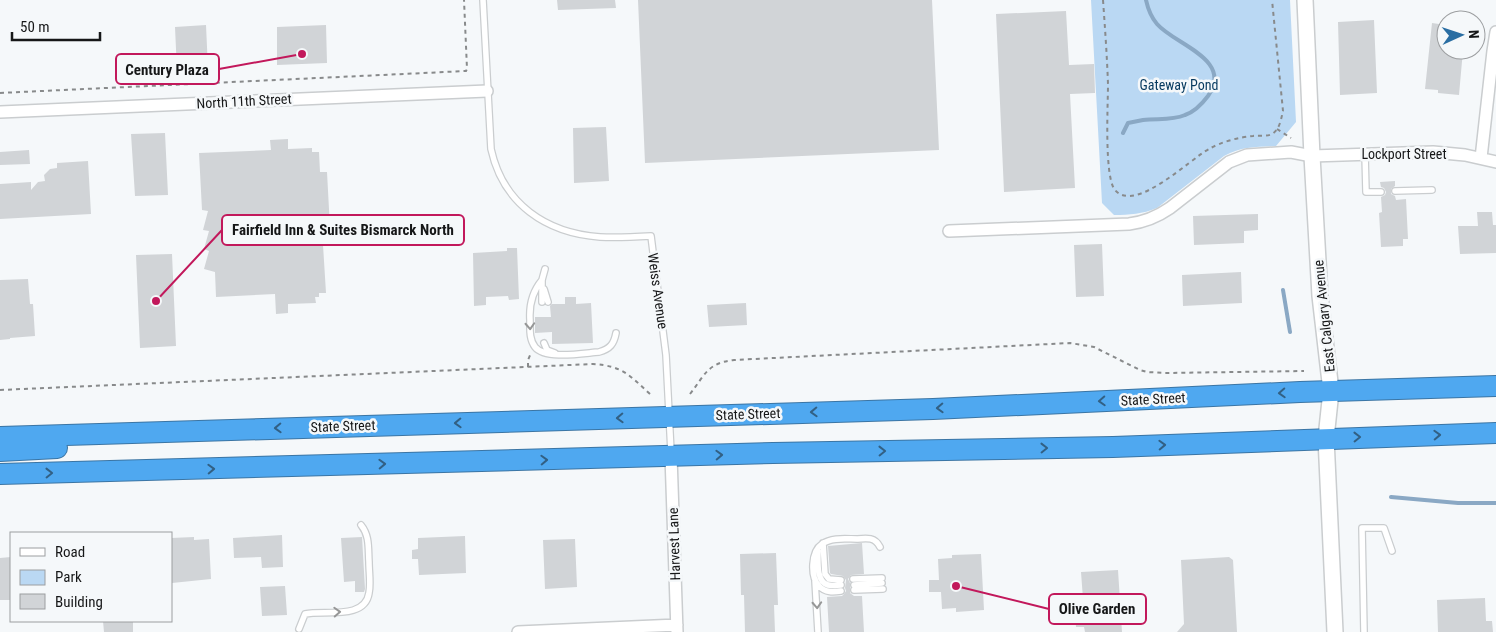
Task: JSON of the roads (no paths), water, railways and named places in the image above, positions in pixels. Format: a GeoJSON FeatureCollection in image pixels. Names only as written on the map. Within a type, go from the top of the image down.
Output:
{"type":"FeatureCollection","features":[{"type":"Feature","properties":{"kind":"highway","name":"State Street"},"geometry":{"type":"LineString","coordinates":[[0,436],[933,409],[1331,391],[1496,386]]}},
{"type":"Feature","properties":{"kind":"highway"},"geometry":{"type":"LineString","coordinates":[[0,423],[99,423],[144,432]]}},
{"type":"Feature","properties":{"kind":"highway"},"geometry":{"type":"LineString","coordinates":[[0,451],[59,448],[100,443],[144,432]]}},
{"type":"Feature","properties":{"kind":"highway"},"geometry":{"type":"LineString","coordinates":[[3,475],[671,456],[1113,447],[1496,432]]}},
{"type":"Feature","properties":{"kind":"street","name":"East Calgary Avenue"},"geometry":{"type":"LineString","coordinates":[[1305,0],[1320,296],[1331,391],[1326,438],[1335,632]]}},
{"type":"Feature","properties":{"kind":"street"},"geometry":{"type":"LineString","coordinates":[[1481,158],[1492,51],[1496,32]]}},
{"type":"Feature","properties":{"kind":"street","name":"North 11th Street"},"geometry":{"type":"LineString","coordinates":[[0,112],[487,91]]}},
{"type":"Feature","properties":{"kind":"street","name":"Lockport Street"},"geometry":{"type":"LineString","coordinates":[[949,231],[1129,224],[1144,221],[1161,214],[1229,162],[1255,154],[1291,152],[1312,156],[1433,152],[1481,158],[1496,162]]}},
{"type":"Feature","properties":{"kind":"street","name":"Harvest Lane"},"geometry":{"type":"LineString","coordinates":[[671,456],[677,629]]}},
{"type":"Feature","properties":{"kind":"street"},"geometry":{"type":"LineString","coordinates":[[518,632],[677,629]]}},
{"type":"Feature","properties":{"kind":"lane","name":"Weiss Avenue"},"geometry":{"type":"LineString","coordinates":[[483,0],[490,138],[494,160],[507,189],[529,212],[556,228],[584,235],[615,238],[650,236],[666,356],[671,456]]}},
{"type":"Feature","properties":{"kind":"lane"},"geometry":{"type":"LineString","coordinates":[[1365,154],[1366,192],[1381,192]]}},
{"type":"Feature","properties":{"kind":"lane"},"geometry":{"type":"LineString","coordinates":[[1395,191],[1432,190]]}},
{"type":"Feature","properties":{"kind":"lane"},"geometry":{"type":"LineString","coordinates":[[545,269],[542,280],[532,296],[529,312],[531,336],[540,352],[546,354],[600,352],[613,344],[616,333]]}},
{"type":"Feature","properties":{"kind":"lane"},"geometry":{"type":"LineString","coordinates":[[542,280],[545,302]]}},
{"type":"Feature","properties":{"kind":"lane"},"geometry":{"type":"LineString","coordinates":[[547,344],[562,354]]}},
{"type":"Feature","properties":{"kind":"lane"},"geometry":{"type":"LineString","coordinates":[[299,629],[305,614],[354,611],[362,607],[368,600],[370,590],[368,540],[366,532],[361,526]]}},
{"type":"Feature","properties":{"kind":"lane"},"geometry":{"type":"LineString","coordinates":[[1364,632],[1362,528],[1384,528],[1392,551]]}},
{"type":"Feature","properties":{"kind":"lane"},"geometry":{"type":"LineString","coordinates":[[818,632],[814,556],[821,545],[832,540],[869,538],[876,541],[880,547]]}},
{"type":"Feature","properties":{"kind":"lane"},"geometry":{"type":"LineString","coordinates":[[815,578],[819,586],[833,592],[841,585],[829,580],[824,574],[821,545]]}},
{"type":"Feature","properties":{"kind":"lane"},"geometry":{"type":"LineString","coordinates":[[882,583],[854,585],[882,583]]}},
{"type":"Feature","properties":{"kind":"waterway"},"geometry":{"type":"LineString","coordinates":[[1123,133],[1128,123],[1174,118],[1192,112],[1208,96],[1214,83],[1214,72],[1208,62],[1165,32],[1153,19],[1146,0]]}},
{"type":"Feature","properties":{"kind":"waterway"},"geometry":{"type":"LineString","coordinates":[[1283,290],[1290,332]]}},
{"type":"Feature","properties":{"kind":"waterway"},"geometry":{"type":"LineString","coordinates":[[1391,497],[1458,503],[1496,503]]}},
{"type":"Feature","properties":{"kind":"place","name":"Century Plaza"},"geometry":{"type":"Point","coordinates":[302,54]}},
{"type":"Feature","properties":{"kind":"place","name":"Fairfield Inn & Suites Bismarck North"},"geometry":{"type":"Point","coordinates":[156,301]}},
{"type":"Feature","properties":{"kind":"place","name":"Olive Garden"},"geometry":{"type":"Point","coordinates":[956,586]}},
{"type":"Feature","properties":{"kind":"park label","name":"Gateway Pond"},"geometry":{"type":"Point","coordinates":[1179,85]}}]}
